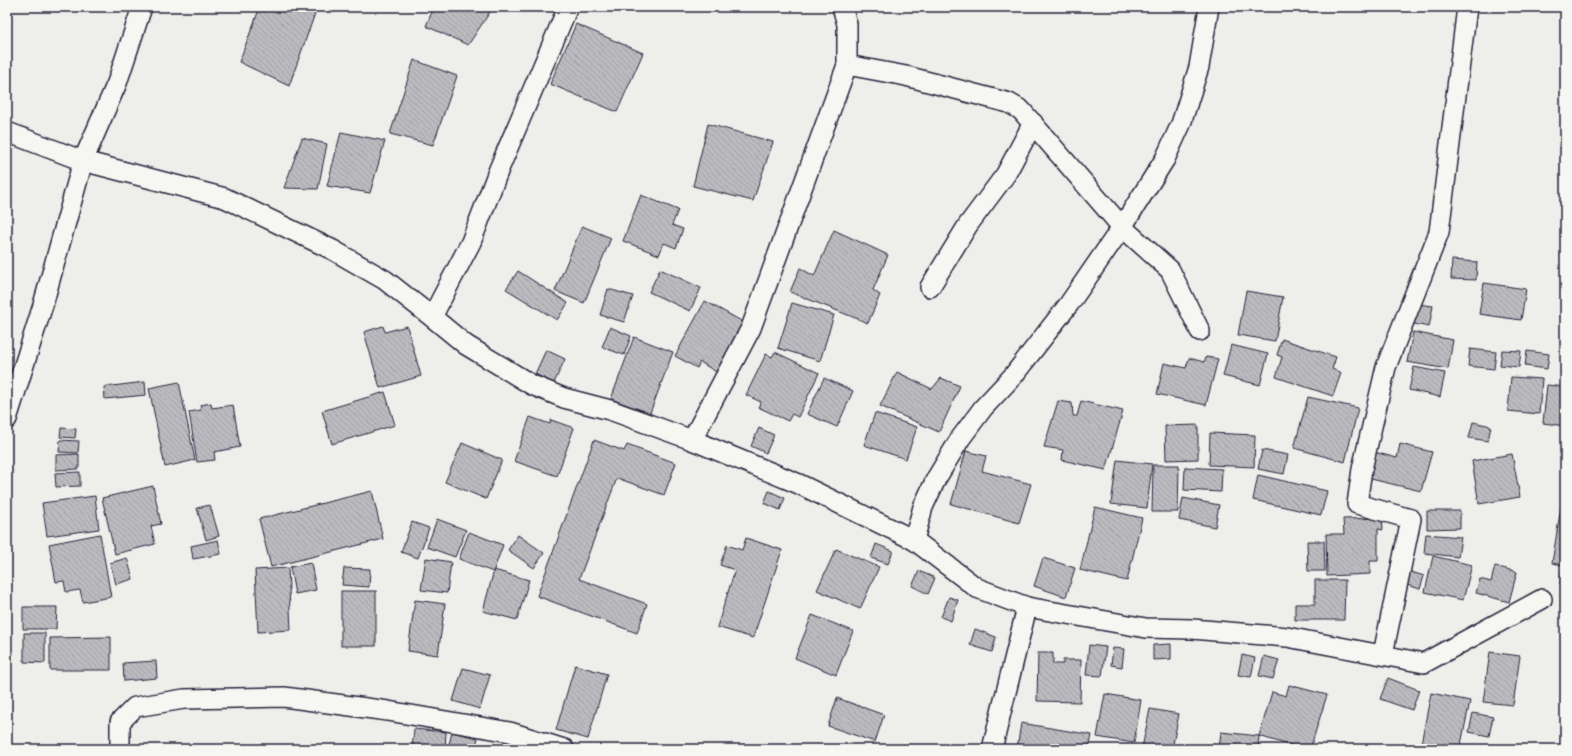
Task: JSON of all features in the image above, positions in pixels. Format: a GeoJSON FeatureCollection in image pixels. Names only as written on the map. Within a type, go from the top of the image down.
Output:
{"type":"FeatureCollection","features":[{"type":"Feature","properties":{"kind":"street"},"geometry":{"type":"LineString","coordinates":[[7,419],[43,305],[83,161],[117,83],[142,7]]}},
{"type":"Feature","properties":{"kind":"street"},"geometry":{"type":"LineString","coordinates":[[432,316],[471,242],[499,170],[568,7]]}},
{"type":"Feature","properties":{"kind":"street"},"geometry":{"type":"LineString","coordinates":[[692,440],[751,328],[847,65],[847,24],[842,7]]}},
{"type":"Feature","properties":{"kind":"street"},"geometry":{"type":"LineString","coordinates":[[914,540],[923,507],[936,479],[960,439],[983,408],[1013,376],[1040,342],[1122,227],[1165,159],[1181,124],[1199,67],[1210,7]]}},
{"type":"Feature","properties":{"kind":"street"},"geometry":{"type":"LineString","coordinates":[[1383,654],[1411,519],[1357,504],[1362,469],[1386,367],[1439,232],[1467,7]]}},
{"type":"Feature","properties":{"kind":"street"},"geometry":{"type":"LineString","coordinates":[[847,65],[906,76],[1009,103],[1022,110],[1068,166],[1122,227],[1170,270],[1200,331]]}},
{"type":"Feature","properties":{"kind":"street"},"geometry":{"type":"LineString","coordinates":[[930,287],[968,225],[1006,174],[1033,123]]}},
{"type":"Feature","properties":{"kind":"street"},"geometry":{"type":"LineString","coordinates":[[7,132],[83,161],[225,198],[334,250],[385,280],[432,316],[466,345],[532,385],[564,398],[610,410],[692,440],[799,484],[914,540],[977,588],[1027,608],[1146,628],[1192,629],[1287,637],[1424,663],[1542,599]]}},
{"type":"Feature","properties":{"kind":"street"},"geometry":{"type":"LineString","coordinates":[[992,749],[1027,608]]}},
{"type":"Feature","properties":{"kind":"street"},"geometry":{"type":"LineString","coordinates":[[120,749],[120,722],[135,707],[184,699],[284,696],[388,711],[510,732],[564,749]]}},
{"type":"Feature","properties":{"kind":"building"},"geometry":{"type":"Polygon","coordinates":[[[260,7],[317,8],[289,86],[239,62],[260,7]]]}},
{"type":"Feature","properties":{"kind":"building"},"geometry":{"type":"Polygon","coordinates":[[[434,7],[487,7],[492,9],[468,45],[426,26],[434,7]]]}},
{"type":"Feature","properties":{"kind":"building"},"geometry":{"type":"Polygon","coordinates":[[[576,24],[643,53],[617,112],[550,84],[576,24]]]}},
{"type":"Feature","properties":{"kind":"building"},"geometry":{"type":"Polygon","coordinates":[[[414,60],[457,76],[433,145],[390,134],[414,60]]]}},
{"type":"Feature","properties":{"kind":"building"},"geometry":{"type":"Polygon","coordinates":[[[708,124],[773,142],[753,201],[693,186],[708,124]]]}},
{"type":"Feature","properties":{"kind":"building"},"geometry":{"type":"Polygon","coordinates":[[[341,132],[385,141],[370,193],[327,186],[341,132]]]}},
{"type":"Feature","properties":{"kind":"building"},"geometry":{"type":"Polygon","coordinates":[[[302,138],[327,144],[318,189],[284,188],[302,138]]]}},
{"type":"Feature","properties":{"kind":"building"},"geometry":{"type":"Polygon","coordinates":[[[641,195],[678,210],[672,225],[683,229],[676,248],[664,243],[659,255],[623,241],[641,195]]]}},
{"type":"Feature","properties":{"kind":"building"},"geometry":{"type":"Polygon","coordinates":[[[582,226],[611,238],[584,303],[555,291],[582,226]]]}},
{"type":"Feature","properties":{"kind":"building"},"geometry":{"type":"Polygon","coordinates":[[[834,230],[888,255],[873,290],[880,295],[868,323],[790,292],[800,268],[814,276],[834,230]]]}},
{"type":"Feature","properties":{"kind":"building"},"geometry":{"type":"Polygon","coordinates":[[[1452,260],[1477,262],[1476,280],[1451,279],[1452,260]]]}},
{"type":"Feature","properties":{"kind":"building"},"geometry":{"type":"Polygon","coordinates":[[[660,269],[701,288],[690,311],[649,292],[660,269]]]}},
{"type":"Feature","properties":{"kind":"building"},"geometry":{"type":"Polygon","coordinates":[[[518,271],[568,303],[557,320],[506,289],[518,271]]]}},
{"type":"Feature","properties":{"kind":"building"},"geometry":{"type":"Polygon","coordinates":[[[1484,283],[1526,289],[1521,320],[1479,314],[1484,283]]]}},
{"type":"Feature","properties":{"kind":"building"},"geometry":{"type":"Polygon","coordinates":[[[608,289],[633,296],[624,322],[600,315],[608,289]]]}},
{"type":"Feature","properties":{"kind":"building"},"geometry":{"type":"Polygon","coordinates":[[[1246,291],[1283,297],[1275,341],[1238,335],[1246,291]]]}},
{"type":"Feature","properties":{"kind":"building"},"geometry":{"type":"Polygon","coordinates":[[[705,301],[745,323],[718,373],[700,362],[697,368],[675,356],[705,301]]]}},
{"type":"Feature","properties":{"kind":"building"},"geometry":{"type":"Polygon","coordinates":[[[792,303],[834,315],[820,361],[778,348],[792,303]]]}},
{"type":"Feature","properties":{"kind":"building"},"geometry":{"type":"Polygon","coordinates":[[[1418,304],[1433,306],[1429,327],[1414,324],[1418,304]]]}},
{"type":"Feature","properties":{"kind":"building"},"geometry":{"type":"Polygon","coordinates":[[[383,326],[385,332],[407,326],[421,376],[380,388],[364,332],[383,326]]]}},
{"type":"Feature","properties":{"kind":"building"},"geometry":{"type":"Polygon","coordinates":[[[610,327],[631,336],[624,355],[602,347],[610,327]]]}},
{"type":"Feature","properties":{"kind":"building"},"geometry":{"type":"Polygon","coordinates":[[[1413,332],[1453,340],[1448,369],[1407,362],[1413,332]]]}},
{"type":"Feature","properties":{"kind":"building"},"geometry":{"type":"Polygon","coordinates":[[[634,337],[673,352],[650,413],[611,399],[634,337]]]}},
{"type":"Feature","properties":{"kind":"building"},"geometry":{"type":"Polygon","coordinates":[[[1282,339],[1336,357],[1332,369],[1341,373],[1333,396],[1276,377],[1282,357],[1277,355],[1282,339]]]}},
{"type":"Feature","properties":{"kind":"building"},"geometry":{"type":"Polygon","coordinates":[[[1231,345],[1268,354],[1260,385],[1223,376],[1231,345]]]}},
{"type":"Feature","properties":{"kind":"building"},"geometry":{"type":"Polygon","coordinates":[[[1470,349],[1496,352],[1494,369],[1468,366],[1470,349]]]}},
{"type":"Feature","properties":{"kind":"building"},"geometry":{"type":"Polygon","coordinates":[[[546,350],[565,359],[554,383],[535,374],[546,350]]]}},
{"type":"Feature","properties":{"kind":"building"},"geometry":{"type":"Polygon","coordinates":[[[1502,350],[1521,351],[1519,367],[1500,365],[1502,350]]]}},
{"type":"Feature","properties":{"kind":"building"},"geometry":{"type":"Polygon","coordinates":[[[1527,351],[1549,354],[1547,369],[1525,366],[1527,351]]]}},
{"type":"Feature","properties":{"kind":"building"},"geometry":{"type":"Polygon","coordinates":[[[775,352],[819,373],[798,417],[792,414],[788,421],[758,407],[761,402],[746,395],[766,354],[772,357],[775,352]]]}},
{"type":"Feature","properties":{"kind":"building"},"geometry":{"type":"Polygon","coordinates":[[[1206,357],[1218,359],[1206,405],[1157,394],[1164,363],[1186,368],[1189,358],[1204,362],[1206,357]]]}},
{"type":"Feature","properties":{"kind":"building"},"geometry":{"type":"Polygon","coordinates":[[[1414,367],[1445,373],[1440,397],[1409,390],[1414,367]]]}},
{"type":"Feature","properties":{"kind":"building"},"geometry":{"type":"Polygon","coordinates":[[[897,372],[932,389],[941,378],[960,386],[939,432],[880,406],[897,372]]]}},
{"type":"Feature","properties":{"kind":"building"},"geometry":{"type":"Polygon","coordinates":[[[1511,377],[1542,379],[1539,414],[1508,411],[1511,377]]]}},
{"type":"Feature","properties":{"kind":"building"},"geometry":{"type":"Polygon","coordinates":[[[824,378],[853,391],[837,427],[807,414],[824,378]]]}},
{"type":"Feature","properties":{"kind":"building"},"geometry":{"type":"Polygon","coordinates":[[[145,382],[146,395],[105,399],[104,387],[145,382]]]}},
{"type":"Feature","properties":{"kind":"building"},"geometry":{"type":"Polygon","coordinates":[[[179,382],[195,460],[165,467],[149,388],[179,382]]]}},
{"type":"Feature","properties":{"kind":"building"},"geometry":{"type":"Polygon","coordinates":[[[1547,385],[1565,387],[1565,426],[1543,423],[1547,385]]]}},
{"type":"Feature","properties":{"kind":"building"},"geometry":{"type":"Polygon","coordinates":[[[385,392],[395,425],[332,444],[322,411],[385,392]]]}},
{"type":"Feature","properties":{"kind":"building"},"geometry":{"type":"Polygon","coordinates":[[[1308,397],[1358,408],[1345,462],[1294,448],[1308,397]]]}},
{"type":"Feature","properties":{"kind":"building"},"geometry":{"type":"Polygon","coordinates":[[[1058,401],[1072,403],[1073,416],[1077,416],[1081,401],[1123,411],[1106,470],[1062,460],[1063,450],[1044,447],[1058,401]]]}},
{"type":"Feature","properties":{"kind":"building"},"geometry":{"type":"Polygon","coordinates":[[[211,403],[212,408],[233,405],[240,447],[214,452],[215,460],[197,462],[189,412],[201,410],[200,405],[211,403]]]}},
{"type":"Feature","properties":{"kind":"building"},"geometry":{"type":"Polygon","coordinates":[[[875,413],[917,427],[906,459],[864,445],[875,413]]]}},
{"type":"Feature","properties":{"kind":"building"},"geometry":{"type":"Polygon","coordinates":[[[530,417],[550,424],[551,420],[574,428],[557,476],[514,461],[530,417]]]}},
{"type":"Feature","properties":{"kind":"building"},"geometry":{"type":"Polygon","coordinates":[[[1473,422],[1491,426],[1488,441],[1469,438],[1473,422]]]}},
{"type":"Feature","properties":{"kind":"building"},"geometry":{"type":"Polygon","coordinates":[[[1198,425],[1198,459],[1166,460],[1165,426],[1198,425]]]}},
{"type":"Feature","properties":{"kind":"building"},"geometry":{"type":"Polygon","coordinates":[[[61,428],[76,429],[75,438],[60,437],[61,428]]]}},
{"type":"Feature","properties":{"kind":"building"},"geometry":{"type":"Polygon","coordinates":[[[759,428],[774,435],[766,453],[751,446],[759,428]]]}},
{"type":"Feature","properties":{"kind":"building"},"geometry":{"type":"Polygon","coordinates":[[[1210,433],[1255,435],[1254,467],[1209,465],[1210,433]]]}},
{"type":"Feature","properties":{"kind":"building"},"geometry":{"type":"Polygon","coordinates":[[[60,440],[79,441],[78,453],[59,452],[60,440]]]}},
{"type":"Feature","properties":{"kind":"building"},"geometry":{"type":"Polygon","coordinates":[[[594,440],[624,451],[627,445],[676,463],[664,495],[617,478],[579,579],[647,604],[637,633],[537,596],[594,440]]]}},
{"type":"Feature","properties":{"kind":"building"},"geometry":{"type":"Polygon","coordinates":[[[462,443],[502,460],[486,499],[445,482],[462,443]]]}},
{"type":"Feature","properties":{"kind":"building"},"geometry":{"type":"Polygon","coordinates":[[[1400,444],[1432,452],[1421,491],[1367,478],[1374,452],[1397,458],[1400,444]]]}},
{"type":"Feature","properties":{"kind":"building"},"geometry":{"type":"Polygon","coordinates":[[[1262,450],[1288,455],[1284,474],[1258,469],[1262,450]]]}},
{"type":"Feature","properties":{"kind":"building"},"geometry":{"type":"Polygon","coordinates":[[[966,451],[986,456],[982,471],[1031,484],[1019,523],[951,504],[966,451]]]}},
{"type":"Feature","properties":{"kind":"building"},"geometry":{"type":"Polygon","coordinates":[[[79,454],[79,469],[56,470],[56,455],[79,454]]]}},
{"type":"Feature","properties":{"kind":"building"},"geometry":{"type":"Polygon","coordinates":[[[1512,454],[1520,497],[1479,504],[1472,461],[1512,454]]]}},
{"type":"Feature","properties":{"kind":"building"},"geometry":{"type":"Polygon","coordinates":[[[1117,460],[1152,464],[1147,508],[1111,504],[1117,460]]]}},
{"type":"Feature","properties":{"kind":"building"},"geometry":{"type":"Polygon","coordinates":[[[1153,465],[1179,465],[1178,512],[1152,512],[1153,465]]]}},
{"type":"Feature","properties":{"kind":"building"},"geometry":{"type":"Polygon","coordinates":[[[1185,467],[1222,469],[1221,492],[1184,490],[1185,467]]]}},
{"type":"Feature","properties":{"kind":"building"},"geometry":{"type":"Polygon","coordinates":[[[80,472],[80,486],[56,487],[55,473],[80,472]]]}},
{"type":"Feature","properties":{"kind":"building"},"geometry":{"type":"Polygon","coordinates":[[[1258,475],[1327,491],[1321,515],[1253,500],[1258,475]]]}},
{"type":"Feature","properties":{"kind":"building"},"geometry":{"type":"Polygon","coordinates":[[[153,486],[161,524],[151,526],[155,544],[115,554],[102,498],[153,486]]]}},
{"type":"Feature","properties":{"kind":"building"},"geometry":{"type":"Polygon","coordinates":[[[372,491],[383,539],[271,567],[259,519],[372,491]]]}},
{"type":"Feature","properties":{"kind":"building"},"geometry":{"type":"Polygon","coordinates":[[[769,491],[785,498],[780,510],[764,503],[769,491]]]}},
{"type":"Feature","properties":{"kind":"building"},"geometry":{"type":"Polygon","coordinates":[[[95,496],[99,529],[47,536],[42,503],[95,496]]]}},
{"type":"Feature","properties":{"kind":"building"},"geometry":{"type":"Polygon","coordinates":[[[1183,498],[1219,505],[1215,527],[1179,520],[1183,498]]]}},
{"type":"Feature","properties":{"kind":"building"},"geometry":{"type":"Polygon","coordinates":[[[210,505],[219,536],[206,540],[197,508],[210,505]]]}},
{"type":"Feature","properties":{"kind":"building"},"geometry":{"type":"Polygon","coordinates":[[[1095,507],[1142,518],[1127,581],[1080,570],[1095,507]]]}},
{"type":"Feature","properties":{"kind":"building"},"geometry":{"type":"Polygon","coordinates":[[[1561,507],[1565,508],[1565,585],[1560,584],[1563,565],[1552,563],[1561,507]]]}},
{"type":"Feature","properties":{"kind":"building"},"geometry":{"type":"Polygon","coordinates":[[[1427,511],[1460,511],[1460,528],[1427,529],[1427,511]]]}},
{"type":"Feature","properties":{"kind":"building"},"geometry":{"type":"Polygon","coordinates":[[[1382,518],[1383,530],[1378,529],[1378,561],[1370,561],[1370,574],[1327,576],[1326,534],[1344,534],[1343,519],[1382,518]]]}},
{"type":"Feature","properties":{"kind":"building"},"geometry":{"type":"Polygon","coordinates":[[[437,519],[466,530],[455,557],[427,547],[437,519]]]}},
{"type":"Feature","properties":{"kind":"building"},"geometry":{"type":"Polygon","coordinates":[[[412,522],[429,528],[418,558],[401,552],[412,522]]]}},
{"type":"Feature","properties":{"kind":"building"},"geometry":{"type":"Polygon","coordinates":[[[469,532],[503,545],[493,572],[459,559],[469,532]]]}},
{"type":"Feature","properties":{"kind":"building"},"geometry":{"type":"Polygon","coordinates":[[[100,534],[111,597],[83,602],[80,590],[66,592],[64,581],[56,582],[49,544],[100,534]]]}},
{"type":"Feature","properties":{"kind":"building"},"geometry":{"type":"Polygon","coordinates":[[[1426,534],[1461,537],[1458,557],[1424,553],[1426,534]]]}},
{"type":"Feature","properties":{"kind":"building"},"geometry":{"type":"Polygon","coordinates":[[[518,535],[544,553],[534,568],[508,550],[518,535]]]}},
{"type":"Feature","properties":{"kind":"building"},"geometry":{"type":"Polygon","coordinates":[[[746,538],[782,550],[753,638],[717,627],[735,570],[720,565],[727,545],[742,550],[746,538]]]}},
{"type":"Feature","properties":{"kind":"building"},"geometry":{"type":"Polygon","coordinates":[[[218,540],[221,554],[193,559],[191,546],[218,540]]]}},
{"type":"Feature","properties":{"kind":"building"},"geometry":{"type":"Polygon","coordinates":[[[1307,541],[1324,541],[1325,571],[1308,571],[1307,541]]]}},
{"type":"Feature","properties":{"kind":"building"},"geometry":{"type":"Polygon","coordinates":[[[876,544],[893,551],[888,564],[871,558],[876,544]]]}},
{"type":"Feature","properties":{"kind":"building"},"geometry":{"type":"Polygon","coordinates":[[[836,549],[879,567],[860,609],[817,590],[836,549]]]}},
{"type":"Feature","properties":{"kind":"building"},"geometry":{"type":"Polygon","coordinates":[[[1433,556],[1472,565],[1463,600],[1425,592],[1433,556]]]}},
{"type":"Feature","properties":{"kind":"building"},"geometry":{"type":"Polygon","coordinates":[[[127,558],[133,579],[116,584],[110,563],[127,558]]]}},
{"type":"Feature","properties":{"kind":"building"},"geometry":{"type":"Polygon","coordinates":[[[426,558],[451,562],[447,593],[421,590],[426,558]]]}},
{"type":"Feature","properties":{"kind":"building"},"geometry":{"type":"Polygon","coordinates":[[[1043,558],[1075,568],[1066,597],[1034,586],[1043,558]]]}},
{"type":"Feature","properties":{"kind":"building"},"geometry":{"type":"Polygon","coordinates":[[[311,563],[316,590],[295,594],[290,567],[311,563]]]}},
{"type":"Feature","properties":{"kind":"building"},"geometry":{"type":"Polygon","coordinates":[[[1495,566],[1517,572],[1509,602],[1476,593],[1480,579],[1491,582],[1495,566]]]}},
{"type":"Feature","properties":{"kind":"building"},"geometry":{"type":"Polygon","coordinates":[[[288,568],[291,630],[258,632],[255,570],[288,568]]]}},
{"type":"Feature","properties":{"kind":"building"},"geometry":{"type":"Polygon","coordinates":[[[344,568],[370,569],[369,587],[342,585],[344,568]]]}},
{"type":"Feature","properties":{"kind":"building"},"geometry":{"type":"Polygon","coordinates":[[[494,570],[529,580],[517,620],[483,611],[494,570]]]}},
{"type":"Feature","properties":{"kind":"building"},"geometry":{"type":"Polygon","coordinates":[[[919,571],[935,578],[928,594],[912,586],[919,571]]]}},
{"type":"Feature","properties":{"kind":"building"},"geometry":{"type":"Polygon","coordinates":[[[1408,571],[1424,576],[1420,589],[1404,584],[1408,571]]]}},
{"type":"Feature","properties":{"kind":"building"},"geometry":{"type":"Polygon","coordinates":[[[1315,580],[1345,580],[1344,620],[1295,620],[1295,604],[1315,604],[1315,580]]]}},
{"type":"Feature","properties":{"kind":"building"},"geometry":{"type":"Polygon","coordinates":[[[341,591],[376,591],[376,646],[341,646],[341,591]]]}},
{"type":"Feature","properties":{"kind":"building"},"geometry":{"type":"Polygon","coordinates":[[[949,597],[958,600],[951,621],[941,617],[949,597]]]}},
{"type":"Feature","properties":{"kind":"building"},"geometry":{"type":"Polygon","coordinates":[[[415,600],[445,604],[438,655],[408,651],[415,600]]]}},
{"type":"Feature","properties":{"kind":"building"},"geometry":{"type":"Polygon","coordinates":[[[23,607],[57,607],[56,629],[23,629],[23,607]]]}},
{"type":"Feature","properties":{"kind":"building"},"geometry":{"type":"Polygon","coordinates":[[[812,615],[853,631],[836,675],[795,658],[812,615]]]}},
{"type":"Feature","properties":{"kind":"building"},"geometry":{"type":"Polygon","coordinates":[[[975,629],[996,637],[992,652],[970,645],[975,629]]]}},
{"type":"Feature","properties":{"kind":"building"},"geometry":{"type":"Polygon","coordinates":[[[24,633],[45,633],[45,663],[24,662],[24,633]]]}},
{"type":"Feature","properties":{"kind":"building"},"geometry":{"type":"Polygon","coordinates":[[[111,637],[111,670],[50,670],[50,638],[111,637]]]}},
{"type":"Feature","properties":{"kind":"building"},"geometry":{"type":"Polygon","coordinates":[[[1171,644],[1171,659],[1153,660],[1153,645],[1171,644]]]}},
{"type":"Feature","properties":{"kind":"building"},"geometry":{"type":"Polygon","coordinates":[[[1089,645],[1106,647],[1102,676],[1086,675],[1089,645]]]}},
{"type":"Feature","properties":{"kind":"building"},"geometry":{"type":"Polygon","coordinates":[[[1113,648],[1124,649],[1122,667],[1111,665],[1113,648]]]}},
{"type":"Feature","properties":{"kind":"building"},"geometry":{"type":"Polygon","coordinates":[[[1490,652],[1520,656],[1513,705],[1483,702],[1490,652]]]}},
{"type":"Feature","properties":{"kind":"building"},"geometry":{"type":"Polygon","coordinates":[[[1038,653],[1053,653],[1053,664],[1063,664],[1063,660],[1081,660],[1080,702],[1037,701],[1038,653]]]}},
{"type":"Feature","properties":{"kind":"building"},"geometry":{"type":"Polygon","coordinates":[[[1242,655],[1255,658],[1251,677],[1238,675],[1242,655]]]}},
{"type":"Feature","properties":{"kind":"building"},"geometry":{"type":"Polygon","coordinates":[[[1264,656],[1279,660],[1273,679],[1259,676],[1264,656]]]}},
{"type":"Feature","properties":{"kind":"building"},"geometry":{"type":"Polygon","coordinates":[[[156,661],[157,678],[124,681],[123,663],[156,661]]]}},
{"type":"Feature","properties":{"kind":"building"},"geometry":{"type":"Polygon","coordinates":[[[575,665],[607,674],[588,739],[556,730],[575,665]]]}},
{"type":"Feature","properties":{"kind":"building"},"geometry":{"type":"Polygon","coordinates":[[[463,668],[490,675],[480,709],[453,701],[463,668]]]}},
{"type":"Feature","properties":{"kind":"building"},"geometry":{"type":"Polygon","coordinates":[[[1388,678],[1419,690],[1412,710],[1380,699],[1388,678]]]}},
{"type":"Feature","properties":{"kind":"building"},"geometry":{"type":"Polygon","coordinates":[[[1289,685],[1327,695],[1310,749],[1302,749],[1259,736],[1272,692],[1286,696],[1289,685]]]}},
{"type":"Feature","properties":{"kind":"building"},"geometry":{"type":"Polygon","coordinates":[[[1431,693],[1470,701],[1460,749],[1420,749],[1431,693]]]}},
{"type":"Feature","properties":{"kind":"building"},"geometry":{"type":"Polygon","coordinates":[[[1105,694],[1141,700],[1134,743],[1097,737],[1105,694]]]}},
{"type":"Feature","properties":{"kind":"building"},"geometry":{"type":"Polygon","coordinates":[[[837,698],[884,715],[875,742],[828,726],[837,698]]]}},
{"type":"Feature","properties":{"kind":"building"},"geometry":{"type":"Polygon","coordinates":[[[1150,709],[1179,714],[1172,749],[1142,748],[1150,709]]]}},
{"type":"Feature","properties":{"kind":"building"},"geometry":{"type":"Polygon","coordinates":[[[1473,713],[1493,717],[1489,736],[1469,732],[1473,713]]]}},
{"type":"Feature","properties":{"kind":"building"},"geometry":{"type":"Polygon","coordinates":[[[1021,723],[1092,735],[1089,749],[1017,749],[1021,723]]]}},
{"type":"Feature","properties":{"kind":"building"},"geometry":{"type":"Polygon","coordinates":[[[414,729],[446,732],[445,749],[412,749],[414,729]]]}},
{"type":"Feature","properties":{"kind":"building"},"geometry":{"type":"Polygon","coordinates":[[[452,732],[478,738],[475,749],[448,749],[452,732]]]}},
{"type":"Feature","properties":{"kind":"building"},"geometry":{"type":"Polygon","coordinates":[[[1221,732],[1259,736],[1258,749],[1219,749],[1221,732]]]}}]}
